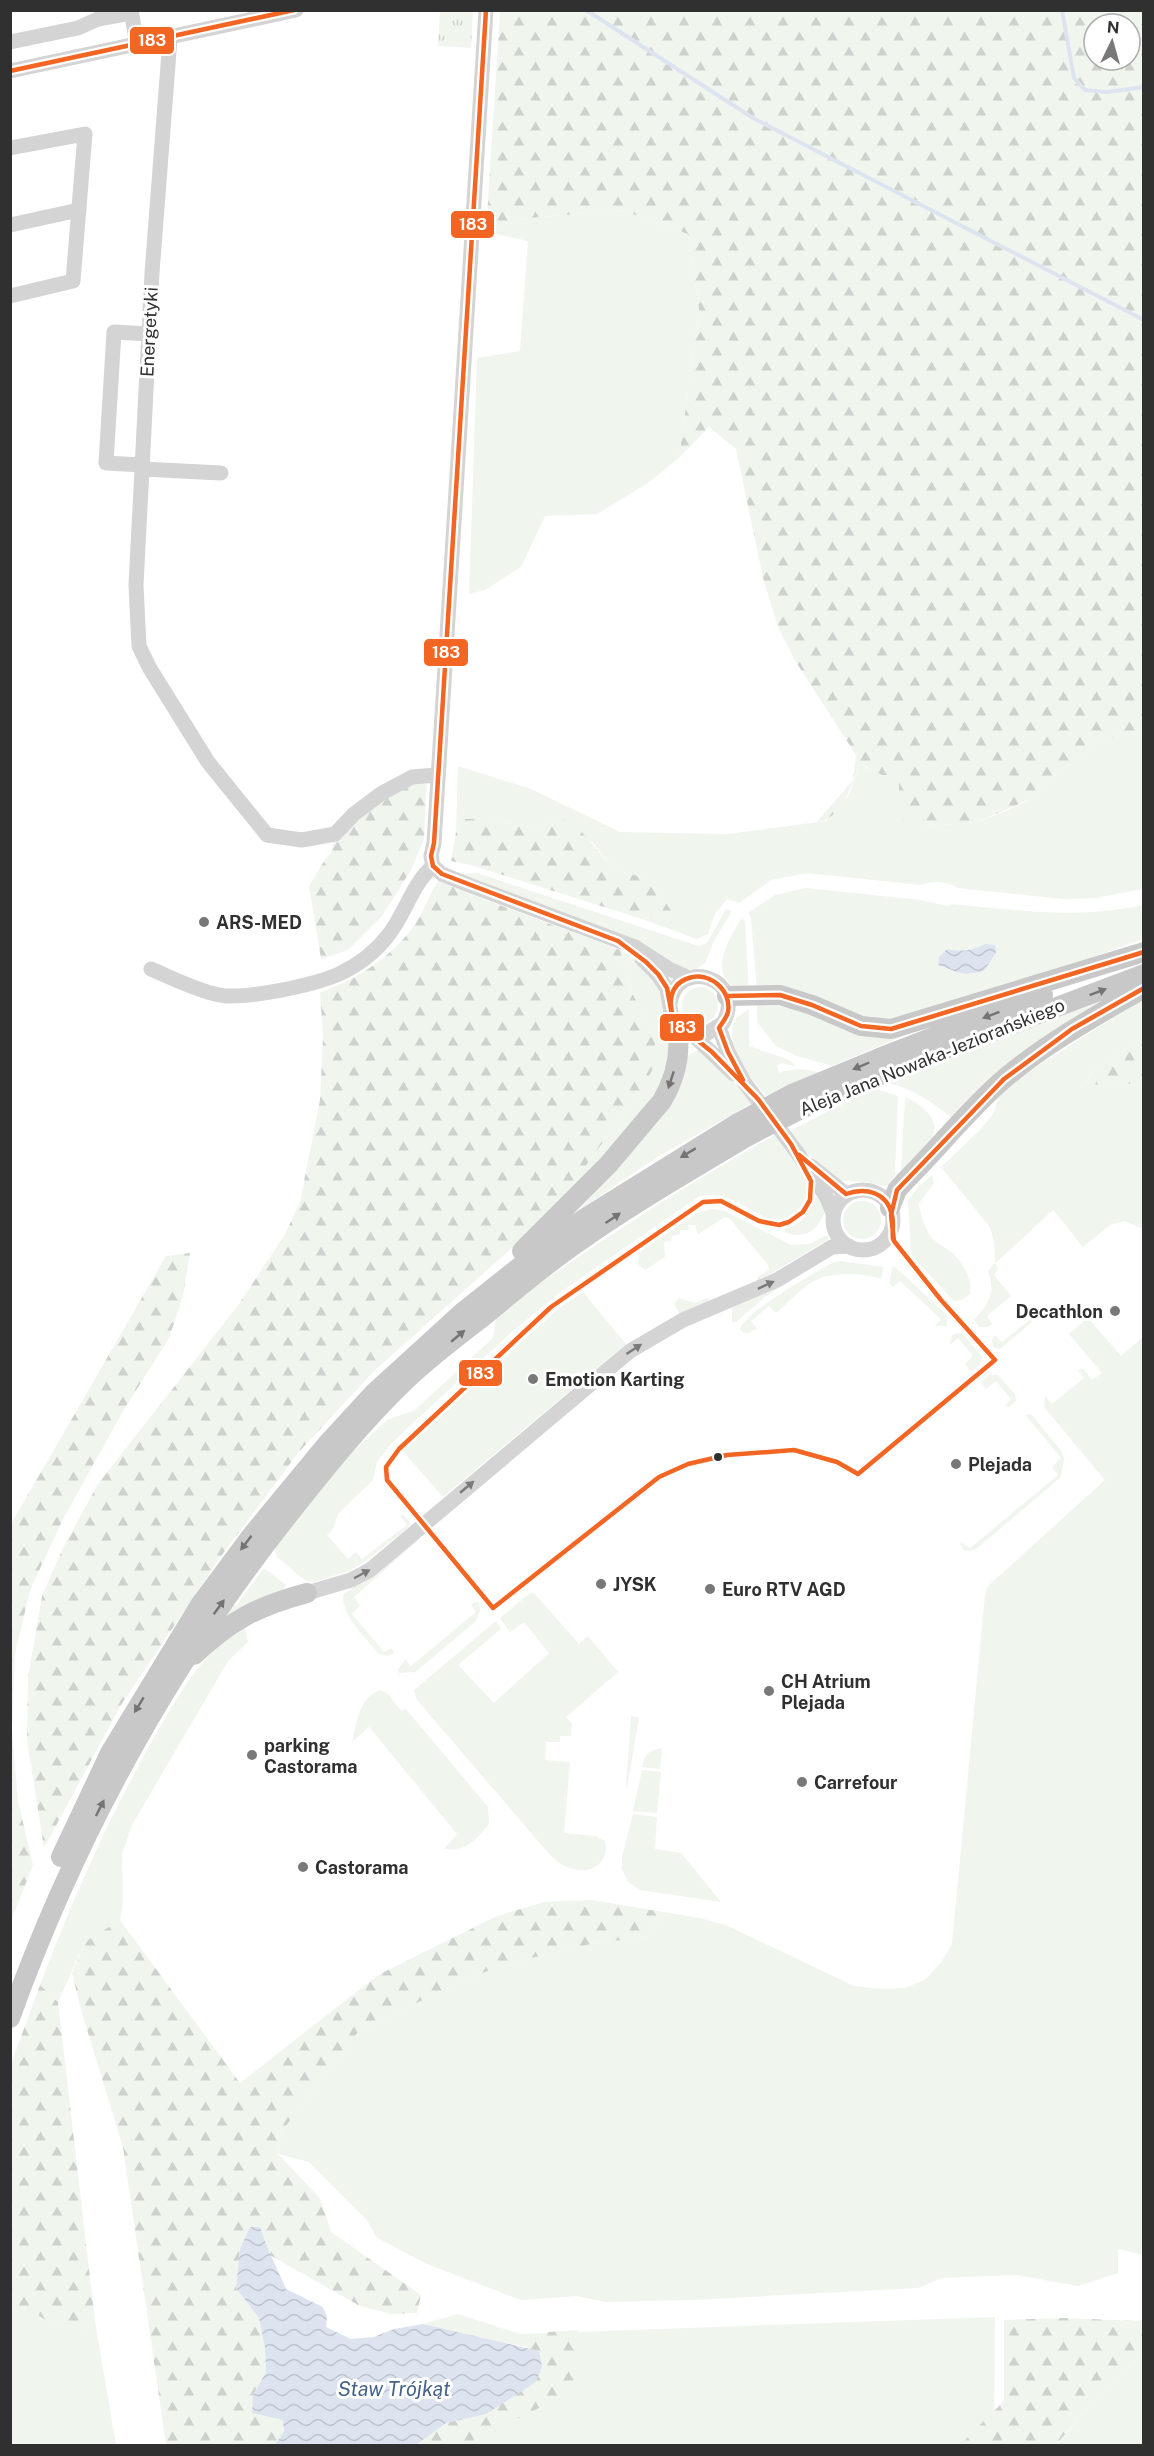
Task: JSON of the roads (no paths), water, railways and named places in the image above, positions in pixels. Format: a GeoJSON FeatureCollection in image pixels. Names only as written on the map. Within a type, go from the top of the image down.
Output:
{"type":"FeatureCollection","features":[{"type":"Feature","properties":{"kind":"main road"},"geometry":{"type":"LineString","coordinates":[[727,996],[780,995],[812,1005],[861,1026],[891,1029],[1143,952]]}},
{"type":"Feature","properties":{"kind":"main road","name":"Aleja Jana Nowaka-Jeziorańskiego"},"geometry":{"type":"LineString","coordinates":[[10,1983],[57,1866],[110,1753],[200,1605],[252,1535],[327,1444],[395,1374],[464,1311],[582,1220],[798,1100],[1143,957]]}},
{"type":"Feature","properties":{"kind":"main road","name":"Aleja Jana Nowaka-Jeziorańskiego"},"geometry":{"type":"LineString","coordinates":[[897,1059],[1143,974]]}},
{"type":"Feature","properties":{"kind":"main road"},"geometry":{"type":"LineString","coordinates":[[890,1208],[897,1190],[1004,1079],[1072,1029],[1143,988]]}},
{"type":"Feature","properties":{"kind":"main road"},"geometry":{"type":"LineString","coordinates":[[395,1374],[421,1343],[455,1310],[533,1242],[608,1166],[651,1117],[669,1089],[674,1072],[679,1039],[673,1016]]}},
{"type":"Feature","properties":{"kind":"main road","name":"Aleja Jana Nowaka-Jeziorańskiego"},"geometry":{"type":"LineString","coordinates":[[10,2018],[34,1953],[74,1861],[129,1752],[202,1631],[236,1583],[338,1451],[407,1379],[575,1244],[743,1130]]}},
{"type":"Feature","properties":{"kind":"main road"},"geometry":{"type":"LineString","coordinates":[[175,1674],[210,1641],[243,1616],[261,1606],[307,1593]]}},
{"type":"Feature","properties":{"kind":"street"},"geometry":{"type":"LineString","coordinates":[[10,70],[170,39],[296,10]]}},
{"type":"Feature","properties":{"kind":"street"},"geometry":{"type":"LineString","coordinates":[[486,10],[434,843],[431,856],[433,866],[442,874],[635,947],[669,969],[688,978],[708,977],[723,988],[727,996],[727,1017],[718,1028],[706,1034],[692,1035]]}},
{"type":"Feature","properties":{"kind":"street"},"geometry":{"type":"LineString","coordinates":[[10,42],[78,28],[98,19],[131,12],[137,45]]}},
{"type":"Feature","properties":{"kind":"street","name":"Energetyki"},"geometry":{"type":"LineString","coordinates":[[170,39],[142,467],[136,585],[139,646],[149,667],[208,762],[267,835],[302,840],[335,834],[354,814],[382,793],[412,777],[437,775]]}},
{"type":"Feature","properties":{"kind":"street"},"geometry":{"type":"LineString","coordinates":[[10,148],[85,134],[73,281],[10,296]]}},
{"type":"Feature","properties":{"kind":"street"},"geometry":{"type":"LineString","coordinates":[[10,225],[79,210]]}},
{"type":"Feature","properties":{"kind":"street"},"geometry":{"type":"LineString","coordinates":[[149,334],[114,332],[106,463],[221,473]]}},
{"type":"Feature","properties":{"kind":"street"},"geometry":{"type":"LineString","coordinates":[[151,969],[219,995],[245,996],[268,993],[338,974],[371,953],[385,940],[419,882],[433,866]]}},
{"type":"Feature","properties":{"kind":"street"},"geometry":{"type":"LineString","coordinates":[[618,941],[658,975],[667,989],[673,1016],[744,1082]]}},
{"type":"Feature","properties":{"kind":"street"},"geometry":{"type":"LineString","coordinates":[[673,1016],[674,990],[688,978]]}},
{"type":"Feature","properties":{"kind":"street"},"geometry":{"type":"LineString","coordinates":[[718,1028],[744,1082],[827,1198],[833,1213],[834,1230],[837,1236],[849,1246]]}},
{"type":"Feature","properties":{"kind":"street"},"geometry":{"type":"LineString","coordinates":[[798,1155],[846,1194]]}},
{"type":"Feature","properties":{"kind":"street"},"geometry":{"type":"LineString","coordinates":[[307,1593],[351,1580],[370,1570],[630,1351],[683,1320],[777,1280],[832,1247],[849,1246],[869,1249],[882,1243],[892,1225],[890,1208],[881,1196],[868,1190],[846,1194],[833,1213]]}},
{"type":"Feature","properties":{"kind":"water"},"geometry":{"type":"Polygon","coordinates":[[[985,944],[995,945],[996,953],[984,971],[964,974],[938,965],[939,957],[947,949],[966,950],[985,944]]]}},
{"type":"Feature","properties":{"kind":"water","name":"Staw Trójkąt"},"geometry":{"type":"Polygon","coordinates":[[[250,2227],[260,2227],[286,2289],[323,2307],[327,2317],[326,2327],[351,2339],[374,2337],[394,2329],[423,2324],[539,2351],[542,2367],[536,2382],[486,2414],[446,2423],[416,2445],[275,2445],[284,2431],[283,2420],[252,2413],[253,2395],[266,2372],[265,2348],[259,2318],[236,2288],[240,2249],[250,2227]]]}},
{"type":"Feature","properties":{"kind":"waterway"},"geometry":{"type":"LineString","coordinates":[[586,10],[753,118],[1144,320]]}},
{"type":"Feature","properties":{"kind":"waterway"},"geometry":{"type":"LineString","coordinates":[[1062,10],[1074,78],[1085,90],[1107,92],[1144,87]]}},
{"type":"Feature","properties":{"kind":"place","name":"ARS-MED"},"geometry":{"type":"Point","coordinates":[204,922]}},
{"type":"Feature","properties":{"kind":"place","name":"Decathlon"},"geometry":{"type":"Point","coordinates":[1115,1311]}},
{"type":"Feature","properties":{"kind":"place","name":"Emotion Karting"},"geometry":{"type":"Point","coordinates":[533,1379]}},
{"type":"Feature","properties":{"kind":"place","name":"Plejada"},"geometry":{"type":"Point","coordinates":[956,1464]}},
{"type":"Feature","properties":{"kind":"place","name":"JYSK"},"geometry":{"type":"Point","coordinates":[601,1584]}},
{"type":"Feature","properties":{"kind":"place","name":"Euro RTV AGD"},"geometry":{"type":"Point","coordinates":[710,1589]}},
{"type":"Feature","properties":{"kind":"place","name":"CH Atrium Plejada"},"geometry":{"type":"Point","coordinates":[769,1691]}},
{"type":"Feature","properties":{"kind":"place","name":"parking Castorama"},"geometry":{"type":"Point","coordinates":[252,1755]}},
{"type":"Feature","properties":{"kind":"place","name":"Carrefour"},"geometry":{"type":"Point","coordinates":[802,1782]}},
{"type":"Feature","properties":{"kind":"place","name":"Castorama"},"geometry":{"type":"Point","coordinates":[303,1867]}}]}
